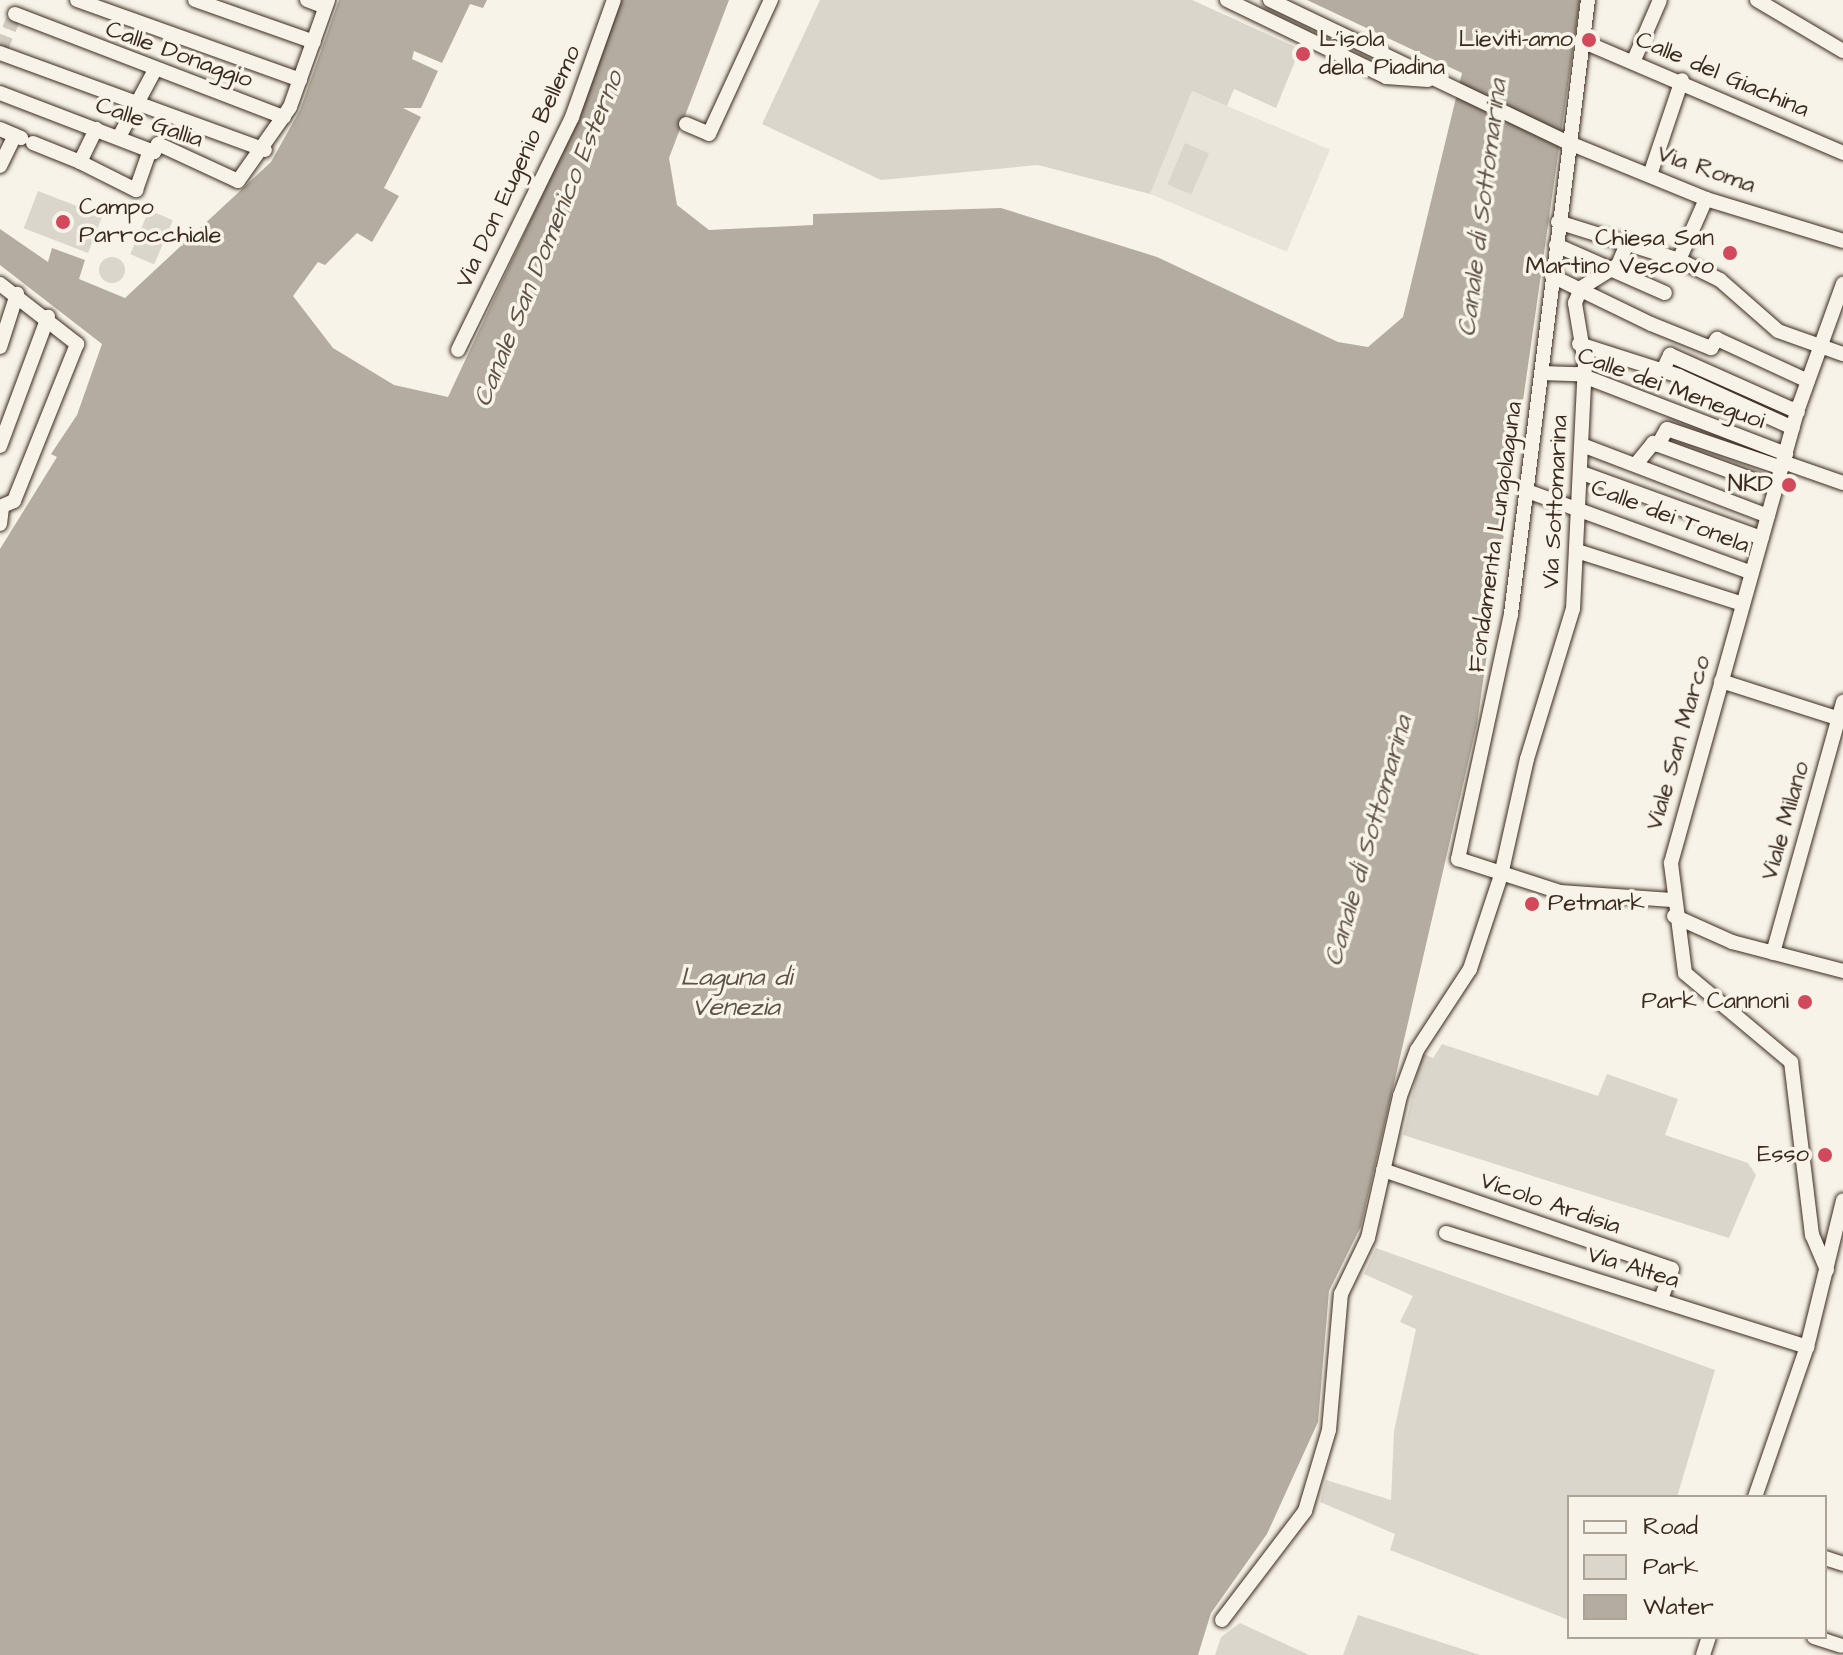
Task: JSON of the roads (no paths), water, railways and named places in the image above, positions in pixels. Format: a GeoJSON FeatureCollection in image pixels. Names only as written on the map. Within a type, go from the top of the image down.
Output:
{"type":"FeatureCollection","features":[{"type":"Feature","properties":{"kind":"street"},"geometry":{"type":"LineString","coordinates":[[77,0],[300,80]]}},
{"type":"Feature","properties":{"kind":"street"},"geometry":{"type":"LineString","coordinates":[[195,0],[314,42]]}},
{"type":"Feature","properties":{"kind":"street"},"geometry":{"type":"LineString","coordinates":[[0,51],[265,150],[300,80],[327,4],[307,0]]}},
{"type":"Feature","properties":{"kind":"street","name":"Via Don Eugenio Bellemo"},"geometry":{"type":"LineString","coordinates":[[458,350],[572,117],[614,0]]}},
{"type":"Feature","properties":{"kind":"street"},"geometry":{"type":"LineString","coordinates":[[686,124],[709,134],[771,0]]}},
{"type":"Feature","properties":{"kind":"street"},"geometry":{"type":"LineString","coordinates":[[1227,0],[1386,77],[1440,81]]}},
{"type":"Feature","properties":{"kind":"street","name":"Via Roma"},"geometry":{"type":"LineString","coordinates":[[1270,0],[1562,140],[1706,199],[1843,241]]}},
{"type":"Feature","properties":{"kind":"street","name":"Fondamenta Lungolaguna"},"geometry":{"type":"LineString","coordinates":[[1588,0],[1562,140],[1556,245],[1511,614],[1458,859],[1560,892],[1672,900]]}},
{"type":"Feature","properties":{"kind":"street"},"geometry":{"type":"LineString","coordinates":[[1634,60],[1660,0]]}},
{"type":"Feature","properties":{"kind":"street"},"geometry":{"type":"LineString","coordinates":[[1757,0],[1843,51]]}},
{"type":"Feature","properties":{"kind":"street","name":"Calle Donaggio"},"geometry":{"type":"LineString","coordinates":[[15,14],[284,117]]}},
{"type":"Feature","properties":{"kind":"street","name":"Calle del Giachina"},"geometry":{"type":"LineString","coordinates":[[1582,41],[1682,80],[1843,153]]}},
{"type":"Feature","properties":{"kind":"street"},"geometry":{"type":"LineString","coordinates":[[119,137],[132,102],[145,95],[155,70]]}},
{"type":"Feature","properties":{"kind":"street"},"geometry":{"type":"LineString","coordinates":[[1650,175],[1682,80]]}},
{"type":"Feature","properties":{"kind":"street","name":"Calle Gallia"},"geometry":{"type":"LineString","coordinates":[[0,93],[150,150],[158,144],[238,181],[265,150]]}},
{"type":"Feature","properties":{"kind":"street"},"geometry":{"type":"LineString","coordinates":[[0,129],[80,162],[136,190],[150,150]]}},
{"type":"Feature","properties":{"kind":"street"},"geometry":{"type":"LineString","coordinates":[[80,162],[96,129]]}},
{"type":"Feature","properties":{"kind":"street"},"geometry":{"type":"LineString","coordinates":[[0,166],[23,139]]}},
{"type":"Feature","properties":{"kind":"street"},"geometry":{"type":"LineString","coordinates":[[1679,260],[1706,199]]}},
{"type":"Feature","properties":{"kind":"street"},"geometry":{"type":"LineString","coordinates":[[1558,222],[1679,260],[1720,280],[1778,331],[1843,354]]}},
{"type":"Feature","properties":{"kind":"street"},"geometry":{"type":"LineString","coordinates":[[1581,288],[1613,270],[1627,244]]}},
{"type":"Feature","properties":{"kind":"street"},"geometry":{"type":"LineString","coordinates":[[1556,245],[1665,293]]}},
{"type":"Feature","properties":{"kind":"street"},"geometry":{"type":"LineString","coordinates":[[1552,276],[1651,324],[1711,348],[1717,339],[1808,381]]}},
{"type":"Feature","properties":{"kind":"street"},"geometry":{"type":"LineString","coordinates":[[0,284],[48,317],[77,344],[14,501],[1,507],[0,524]]}},
{"type":"Feature","properties":{"kind":"street","name":"Viale San Marco"},"geometry":{"type":"LineString","coordinates":[[1827,1270],[1812,1235],[1791,1062],[1689,980],[1672,900],[1675,828],[1721,681],[1793,428],[1843,284]]}},
{"type":"Feature","properties":{"kind":"street","name":"Via Sottomarina"},"geometry":{"type":"LineString","coordinates":[[1222,1620],[1305,1511],[1329,1430],[1341,1294],[1368,1238],[1383,1170],[1417,1050],[1470,969],[1501,875],[1573,609],[1580,552],[1585,377],[1579,344],[1581,288]]}},
{"type":"Feature","properties":{"kind":"street"},"geometry":{"type":"LineString","coordinates":[[0,347],[17,294]]}},
{"type":"Feature","properties":{"kind":"street"},"geometry":{"type":"LineString","coordinates":[[0,446],[48,317]]}},
{"type":"Feature","properties":{"kind":"street"},"geometry":{"type":"LineString","coordinates":[[1579,344],[1656,368],[1793,428]]}},
{"type":"Feature","properties":{"kind":"street"},"geometry":{"type":"LineString","coordinates":[[1656,368],[1670,355],[1798,412]]}},
{"type":"Feature","properties":{"kind":"street","name":"Calle dei Meneguoi"},"geometry":{"type":"LineString","coordinates":[[1541,373],[1585,377],[1784,461]]}},
{"type":"Feature","properties":{"kind":"street"},"geometry":{"type":"LineString","coordinates":[[1637,463],[1658,445],[1667,429],[1784,461],[1843,483]]}},
{"type":"Feature","properties":{"kind":"street"},"geometry":{"type":"LineString","coordinates":[[1582,445],[1637,463],[1768,516]]}},
{"type":"Feature","properties":{"kind":"street"},"geometry":{"type":"LineString","coordinates":[[1658,445],[1776,488]]}},
{"type":"Feature","properties":{"kind":"street"},"geometry":{"type":"LineString","coordinates":[[1582,473],[1762,538]]}},
{"type":"Feature","properties":{"kind":"street","name":"Calle dei Tonela"},"geometry":{"type":"LineString","coordinates":[[1527,491],[1579,504],[1752,573]]}},
{"type":"Feature","properties":{"kind":"street"},"geometry":{"type":"LineString","coordinates":[[1580,552],[1743,604]]}},
{"type":"Feature","properties":{"kind":"street"},"geometry":{"type":"LineString","coordinates":[[1721,681],[1841,719]]}},
{"type":"Feature","properties":{"kind":"street","name":"Viale Milano"},"geometry":{"type":"LineString","coordinates":[[1773,953],[1841,719],[1843,702]]}},
{"type":"Feature","properties":{"kind":"street"},"geometry":{"type":"LineString","coordinates":[[1674,916],[1773,953],[1843,971]]}},
{"type":"Feature","properties":{"kind":"street","name":"Vicolo Ardisia"},"geometry":{"type":"LineString","coordinates":[[1383,1170],[1672,1269],[1661,1300]]}},
{"type":"Feature","properties":{"kind":"street"},"geometry":{"type":"LineString","coordinates":[[1756,1495],[1807,1347],[1843,1200]]}},
{"type":"Feature","properties":{"kind":"street","name":"Via Altea"},"geometry":{"type":"LineString","coordinates":[[1446,1233],[1807,1347]]}},
{"type":"Feature","properties":{"kind":"street"},"geometry":{"type":"LineString","coordinates":[[1820,1639],[1841,1646]]}},
{"type":"Feature","properties":{"kind":"water","name":"Laguna di Venezia"},"geometry":{"type":"Polygon","coordinates":[[[339,0],[487,0],[483,8],[470,4],[442,63],[414,51],[412,59],[438,71],[421,108],[403,108],[421,117],[384,188],[399,196],[372,242],[357,233],[325,265],[318,262],[293,296],[333,348],[394,385],[448,397],[576,123],[621,0],[729,0],[669,158],[677,205],[709,230],[813,225],[813,214],[1001,208],[1157,257],[1338,342],[1368,347],[1403,317],[1462,73],[1307,0],[1580,0],[1477,724],[1361,1226],[1329,1291],[1318,1422],[1267,1534],[1211,1613],[1198,1655],[0,1655],[0,549],[57,457],[51,454],[77,415],[102,344],[0,265],[0,229],[48,262],[52,248],[85,260],[79,279],[125,298],[271,162],[300,110],[339,0]]]}},
{"type":"Feature","properties":{"kind":"tunnel"},"geometry":{"type":"LineString","coordinates":[[1,49],[13,20]]}},
{"type":"Feature","properties":{"kind":"place","name":"Lieviti-amo"},"geometry":{"type":"Point","coordinates":[1589,40]}},
{"type":"Feature","properties":{"kind":"place","name":"L'isola della Piadina"},"geometry":{"type":"Point","coordinates":[1303,54]}},
{"type":"Feature","properties":{"kind":"place","name":"Campo Parrocchiale"},"geometry":{"type":"Point","coordinates":[63,222]}},
{"type":"Feature","properties":{"kind":"place","name":"Chiesa San Martino Vescovo"},"geometry":{"type":"Point","coordinates":[1730,253]}},
{"type":"Feature","properties":{"kind":"place","name":"NKD"},"geometry":{"type":"Point","coordinates":[1789,485]}},
{"type":"Feature","properties":{"kind":"place","name":"Petmark"},"geometry":{"type":"Point","coordinates":[1532,904]}},
{"type":"Feature","properties":{"kind":"place","name":"Park Cannoni"},"geometry":{"type":"Point","coordinates":[1805,1002]}},
{"type":"Feature","properties":{"kind":"place","name":"Esso"},"geometry":{"type":"Point","coordinates":[1825,1155]}},
{"type":"Feature","properties":{"kind":"water label","name":"Canale di Sottomarina"},"geometry":{"type":"Point","coordinates":[1483,208]}},
{"type":"Feature","properties":{"kind":"water label","name":"Canale San Domenico Esterno"},"geometry":{"type":"Point","coordinates":[549,239]}},
{"type":"Feature","properties":{"kind":"water label","name":"Canale di Sottomarina"},"geometry":{"type":"Point","coordinates":[1369,841]}}]}
